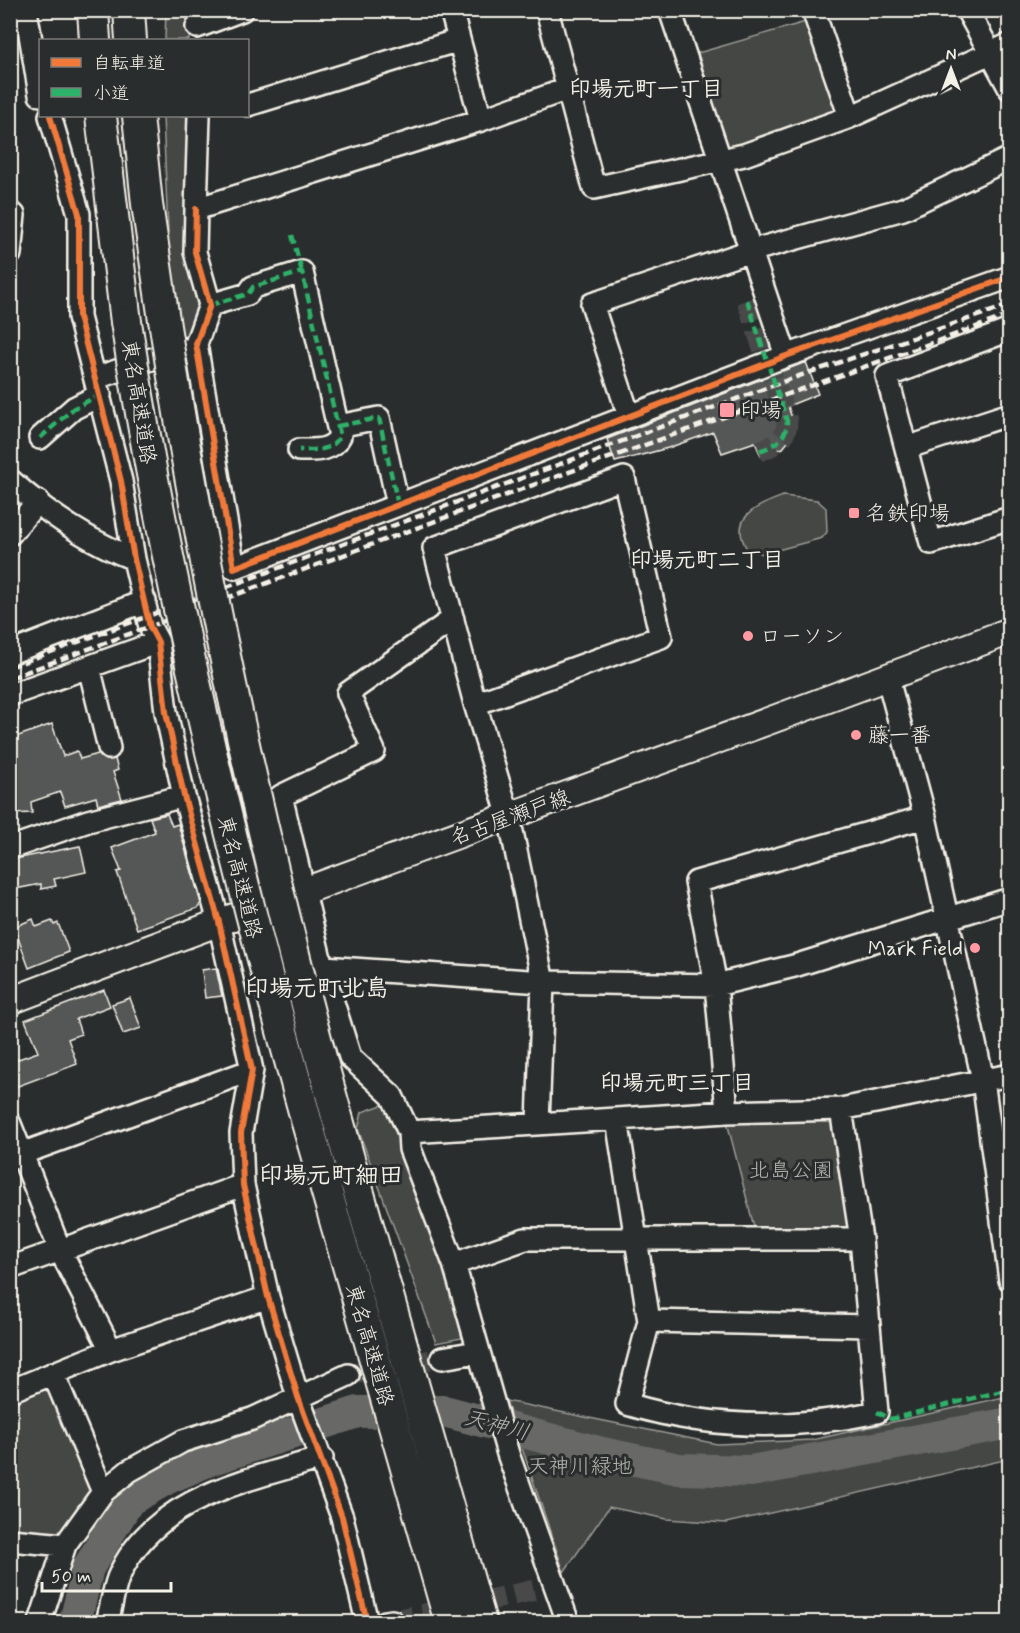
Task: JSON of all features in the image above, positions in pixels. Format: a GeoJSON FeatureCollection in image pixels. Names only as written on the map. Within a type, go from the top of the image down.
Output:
{"type":"FeatureCollection","features":[{"type":"Feature","properties":{"kind":"highway"},"geometry":{"type":"LineString","coordinates":[[93,10],[95,39]]}},
{"type":"Feature","properties":{"kind":"highway"},"geometry":{"type":"LineString","coordinates":[[129,10],[131,39]]}},
{"type":"Feature","properties":{"kind":"highway","name":"東名高速道路"},"geometry":{"type":"LineString","coordinates":[[101,117],[126,322],[156,502],[225,819],[306,1119],[450,1623]]}},
{"type":"Feature","properties":{"kind":"highway","name":"東名高速道路"},"geometry":{"type":"LineString","coordinates":[[138,117],[147,204],[164,320],[199,528],[234,703],[301,987],[481,1623]]}},
{"type":"Feature","properties":{"kind":"main road","name":"名古屋瀬戸線"},"geometry":{"type":"LineString","coordinates":[[10,1001],[1010,631]]}},
{"type":"Feature","properties":{"kind":"street"},"geometry":{"type":"LineString","coordinates":[[198,26],[242,10]]}},
{"type":"Feature","properties":{"kind":"street"},"geometry":{"type":"LineString","coordinates":[[451,10],[482,120]]}},
{"type":"Feature","properties":{"kind":"street"},"geometry":{"type":"LineString","coordinates":[[547,10],[594,188],[744,155],[850,117],[988,52],[1010,44]]}},
{"type":"Feature","properties":{"kind":"street"},"geometry":{"type":"LineString","coordinates":[[670,10],[786,356]]}},
{"type":"Feature","properties":{"kind":"street"},"geometry":{"type":"LineString","coordinates":[[813,10],[850,117]]}},
{"type":"Feature","properties":{"kind":"street"},"geometry":{"type":"LineString","coordinates":[[967,10],[1010,89]]}},
{"type":"Feature","properties":{"kind":"street"},"geometry":{"type":"LineString","coordinates":[[22,13],[39,90]]}},
{"type":"Feature","properties":{"kind":"street"},"geometry":{"type":"LineString","coordinates":[[249,105],[459,40]]}},
{"type":"Feature","properties":{"kind":"street"},"geometry":{"type":"LineString","coordinates":[[196,209],[482,120],[567,89]]}},
{"type":"Feature","properties":{"kind":"street"},"geometry":{"type":"LineString","coordinates":[[50,117],[79,214],[79,317],[122,481],[134,559],[150,627],[158,642],[166,712],[184,796],[228,958],[252,1070],[241,1133],[243,1185],[268,1297],[300,1400],[342,1517],[367,1623]]}},
{"type":"Feature","properties":{"kind":"street"},"geometry":{"type":"LineString","coordinates":[[203,117],[195,252],[210,305],[196,344],[234,568],[786,356],[1010,277]]}},
{"type":"Feature","properties":{"kind":"street"},"geometry":{"type":"LineString","coordinates":[[629,416],[592,304],[750,251],[903,209],[1010,158]]}},
{"type":"Feature","properties":{"kind":"street"},"geometry":{"type":"LineString","coordinates":[[10,214],[14,215],[10,254]]}},
{"type":"Feature","properties":{"kind":"street"},"geometry":{"type":"LineString","coordinates":[[210,305],[248,294],[253,287],[302,272],[339,426],[337,442],[326,449],[299,450]]}},
{"type":"Feature","properties":{"kind":"street"},"geometry":{"type":"LineString","coordinates":[[1010,330],[887,376],[931,543],[1010,518]]}},
{"type":"Feature","properties":{"kind":"street"},"geometry":{"type":"LineString","coordinates":[[40,438],[98,386],[196,344]]}},
{"type":"Feature","properties":{"kind":"street"},"geometry":{"type":"LineString","coordinates":[[906,448],[1010,414]]}},
{"type":"Feature","properties":{"kind":"street"},"geometry":{"type":"LineString","coordinates":[[339,426],[379,418],[398,506]]}},
{"type":"Feature","properties":{"kind":"street"},"geometry":{"type":"LineString","coordinates":[[475,704],[661,637],[624,478],[434,548],[475,704],[509,818],[543,982],[538,1124]]}},
{"type":"Feature","properties":{"kind":"street"},"geometry":{"type":"LineString","coordinates":[[10,480],[67,526],[101,546],[134,559]]}},
{"type":"Feature","properties":{"kind":"street"},"geometry":{"type":"LineString","coordinates":[[10,534],[38,501]]}},
{"type":"Feature","properties":{"kind":"street"},"geometry":{"type":"LineString","coordinates":[[10,653],[145,601]]}},
{"type":"Feature","properties":{"kind":"street"},"geometry":{"type":"LineString","coordinates":[[453,619],[348,693],[374,751],[281,796],[322,967],[351,1057],[392,1096],[409,1132],[410,1149],[454,1264],[477,1352],[548,1588],[568,1623]]}},
{"type":"Feature","properties":{"kind":"street"},"geometry":{"type":"LineString","coordinates":[[10,695],[158,642]]}},
{"type":"Feature","properties":{"kind":"street"},"geometry":{"type":"LineString","coordinates":[[89,667],[109,748]]}},
{"type":"Feature","properties":{"kind":"street"},"geometry":{"type":"LineString","coordinates":[[888,678],[925,817],[983,1080],[1010,1280]]}},
{"type":"Feature","properties":{"kind":"street"},"geometry":{"type":"LineString","coordinates":[[10,848],[88,821],[184,796]]}},
{"type":"Feature","properties":{"kind":"street"},"geometry":{"type":"LineString","coordinates":[[727,1112],[716,985],[696,882],[925,817]]}},
{"type":"Feature","properties":{"kind":"street"},"geometry":{"type":"LineString","coordinates":[[228,958],[322,967],[543,982],[716,985],[794,966],[1010,899]]}},
{"type":"Feature","properties":{"kind":"street"},"geometry":{"type":"LineString","coordinates":[[16,1155],[252,1070]]}},
{"type":"Feature","properties":{"kind":"street"},"geometry":{"type":"LineString","coordinates":[[409,1132],[727,1112],[841,1109],[1010,1075]]}},
{"type":"Feature","properties":{"kind":"street"},"geometry":{"type":"LineString","coordinates":[[617,1120],[649,1322],[627,1404],[726,1425],[810,1424],[877,1412],[861,1239],[841,1109]]}},
{"type":"Feature","properties":{"kind":"street"},"geometry":{"type":"LineString","coordinates":[[10,1124],[16,1155],[60,1250],[111,1350]]}},
{"type":"Feature","properties":{"kind":"street"},"geometry":{"type":"LineString","coordinates":[[10,1268],[243,1185]]}},
{"type":"Feature","properties":{"kind":"street"},"geometry":{"type":"LineString","coordinates":[[454,1264],[525,1239],[861,1239]]}},
{"type":"Feature","properties":{"kind":"street"},"geometry":{"type":"LineString","coordinates":[[10,1391],[111,1350],[268,1297]]}},
{"type":"Feature","properties":{"kind":"street"},"geometry":{"type":"LineString","coordinates":[[649,1322],[869,1326]]}},
{"type":"Feature","properties":{"kind":"street"},"geometry":{"type":"LineString","coordinates":[[442,1358],[477,1352]]}},
{"type":"Feature","properties":{"kind":"street"},"geometry":{"type":"LineString","coordinates":[[53,1373],[103,1492]]}},
{"type":"Feature","properties":{"kind":"street"},"geometry":{"type":"LineString","coordinates":[[40,1623],[65,1545],[103,1492],[129,1471],[183,1441],[252,1419],[300,1400],[348,1375]]}},
{"type":"Feature","properties":{"kind":"street"},"geometry":{"type":"LineString","coordinates":[[107,1623],[119,1577],[141,1542],[170,1514],[206,1495],[320,1452]]}},
{"type":"Feature","properties":{"kind":"street"},"geometry":{"type":"LineString","coordinates":[[10,1540],[65,1545]]}},
{"type":"Feature","properties":{"kind":"green space"},"geometry":{"type":"Polygon","coordinates":[[[166,11],[189,11],[189,39],[165,39],[166,11]]]}},
{"type":"Feature","properties":{"kind":"green space"},"geometry":{"type":"Polygon","coordinates":[[[809,21],[841,114],[728,150],[698,53],[809,21]]]}},
{"type":"Feature","properties":{"kind":"green space"},"geometry":{"type":"Polygon","coordinates":[[[163,117],[188,117],[187,254],[201,308],[192,334],[180,338],[169,253],[163,117]]]}},
{"type":"Feature","properties":{"kind":"green space"},"geometry":{"type":"Polygon","coordinates":[[[783,496],[817,500],[826,508],[827,532],[822,538],[763,554],[747,549],[742,538],[743,521],[755,509],[783,496]]]}},
{"type":"Feature","properties":{"kind":"green space"},"geometry":{"type":"Polygon","coordinates":[[[385,1104],[445,1267],[462,1338],[436,1343],[358,1129],[362,1112],[385,1104]]]}},
{"type":"Feature","properties":{"kind":"green space","name":"北島公園"},"geometry":{"type":"Polygon","coordinates":[[[835,1117],[849,1229],[754,1227],[727,1122],[835,1117]]]}},
{"type":"Feature","properties":{"kind":"green space"},"geometry":{"type":"Polygon","coordinates":[[[51,1385],[94,1489],[80,1503],[61,1534],[11,1531],[10,1397],[51,1385]]]}},
{"type":"Feature","properties":{"kind":"green space","name":"天神川緑地"},"geometry":{"type":"Polygon","coordinates":[[[1009,1396],[1009,1459],[726,1523],[667,1519],[609,1507],[564,1572],[506,1401],[717,1444],[812,1440],[1009,1396]]]}},
{"type":"Feature","properties":{"kind":"building"},"geometry":{"type":"Polygon","coordinates":[[[806,362],[818,394],[788,406],[795,428],[792,437],[783,448],[761,456],[755,442],[722,453],[713,432],[668,448],[615,462],[607,439],[806,362]]]}},
{"type":"Feature","properties":{"kind":"building"},"geometry":{"type":"Polygon","coordinates":[[[52,724],[63,756],[77,751],[80,759],[98,754],[106,760],[115,759],[118,770],[113,772],[122,799],[98,805],[96,797],[65,806],[60,792],[31,802],[32,813],[11,814],[10,739],[52,724]]]}},
{"type":"Feature","properties":{"kind":"building"},"geometry":{"type":"Polygon","coordinates":[[[167,814],[172,826],[178,824],[201,903],[198,908],[137,929],[117,872],[121,871],[112,848],[155,832],[150,818],[167,814]]]}},
{"type":"Feature","properties":{"kind":"building"},"geometry":{"type":"Polygon","coordinates":[[[80,846],[86,872],[54,879],[56,886],[41,889],[41,884],[10,890],[10,860],[80,846]]]}},
{"type":"Feature","properties":{"kind":"building"},"geometry":{"type":"Polygon","coordinates":[[[33,919],[36,927],[52,921],[54,925],[58,923],[69,952],[29,968],[14,927],[33,919]]]}},
{"type":"Feature","properties":{"kind":"building"},"geometry":{"type":"Polygon","coordinates":[[[216,968],[222,996],[205,998],[202,970],[216,968]]]}},
{"type":"Feature","properties":{"kind":"building"},"geometry":{"type":"Polygon","coordinates":[[[104,990],[110,1006],[76,1019],[81,1034],[68,1039],[77,1064],[10,1089],[10,1062],[38,1052],[25,1020],[104,990]]]}},
{"type":"Feature","properties":{"kind":"building"},"geometry":{"type":"Polygon","coordinates":[[[130,998],[141,1028],[123,1034],[112,1004],[130,998]]]}},
{"type":"Feature","properties":{"kind":"waterway","name":"天神川"},"geometry":{"type":"LineString","coordinates":[[75,1622],[88,1568],[129,1500],[168,1478],[212,1459],[358,1412],[444,1411],[602,1453],[679,1469],[751,1471],[1010,1423]]}},
{"type":"Feature","properties":{"kind":"tunnel"},"geometry":{"type":"LineString","coordinates":[[747,300],[787,421],[785,433],[779,441],[759,451]]}},
{"type":"Feature","properties":{"kind":"tunnel"},"geometry":{"type":"LineString","coordinates":[[348,1375],[442,1358]]}},
{"type":"Feature","properties":{"kind":"tunnel"},"geometry":{"type":"LineString","coordinates":[[392,1621],[540,1589]]}},
{"type":"Feature","properties":{"kind":"railway"},"geometry":{"type":"LineString","coordinates":[[10,667],[796,377],[1010,305]]}},
{"type":"Feature","properties":{"kind":"railway"},"geometry":{"type":"LineString","coordinates":[[10,678],[544,481],[1010,315]]}},
{"type":"Feature","properties":{"kind":"marked path"},"geometry":{"type":"LineString","coordinates":[[292,235],[302,272]]}},
{"type":"Feature","properties":{"kind":"marked path"},"geometry":{"type":"LineString","coordinates":[[210,305],[248,294],[253,287],[302,272],[340,436],[337,441],[327,447],[316,450],[299,450]]}},
{"type":"Feature","properties":{"kind":"marked path"},"geometry":{"type":"LineString","coordinates":[[747,300],[787,421],[785,433],[779,441],[759,451]]}},
{"type":"Feature","properties":{"kind":"marked path"},"geometry":{"type":"LineString","coordinates":[[40,438],[74,408],[100,395]]}},
{"type":"Feature","properties":{"kind":"marked path"},"geometry":{"type":"LineString","coordinates":[[338,426],[379,418],[398,505]]}},
{"type":"Feature","properties":{"kind":"marked path"},"geometry":{"type":"LineString","coordinates":[[877,1412],[891,1419],[1010,1389]]}},
{"type":"Feature","properties":{"kind":"cycle path"},"geometry":{"type":"LineString","coordinates":[[50,117],[79,214],[79,317],[121,481],[134,559],[150,627],[158,642],[166,712],[184,796],[219,922],[252,1070],[241,1133],[243,1185],[268,1297],[298,1397],[342,1517],[367,1622]]}},
{"type":"Feature","properties":{"kind":"cycle path"},"geometry":{"type":"LineString","coordinates":[[196,209],[195,252],[210,305],[196,344],[234,568],[786,356],[1010,277]]}},
{"type":"Feature","properties":{"kind":"place","name":"印場"},"geometry":{"type":"Point","coordinates":[727,410]}},
{"type":"Feature","properties":{"kind":"place","name":"名鉄印場"},"geometry":{"type":"Point","coordinates":[854,513]}},
{"type":"Feature","properties":{"kind":"place","name":"ローソン"},"geometry":{"type":"Point","coordinates":[748,636]}},
{"type":"Feature","properties":{"kind":"place","name":"藤一番"},"geometry":{"type":"Point","coordinates":[856,735]}},
{"type":"Feature","properties":{"kind":"place","name":"Mark Field"},"geometry":{"type":"Point","coordinates":[975,948]}},
{"type":"Feature","properties":{"kind":"district","name":"印場元町一丁目"},"geometry":{"type":"Point","coordinates":[646,88]}},
{"type":"Feature","properties":{"kind":"district","name":"印場元町二丁目"},"geometry":{"type":"Point","coordinates":[707,559]}},
{"type":"Feature","properties":{"kind":"district","name":"印場元町北島"},"geometry":{"type":"Point","coordinates":[317,988]}},
{"type":"Feature","properties":{"kind":"district","name":"印場元町三丁目"},"geometry":{"type":"Point","coordinates":[677,1082]}},
{"type":"Feature","properties":{"kind":"district","name":"印場元町細田"},"geometry":{"type":"Point","coordinates":[331,1175]}}]}
